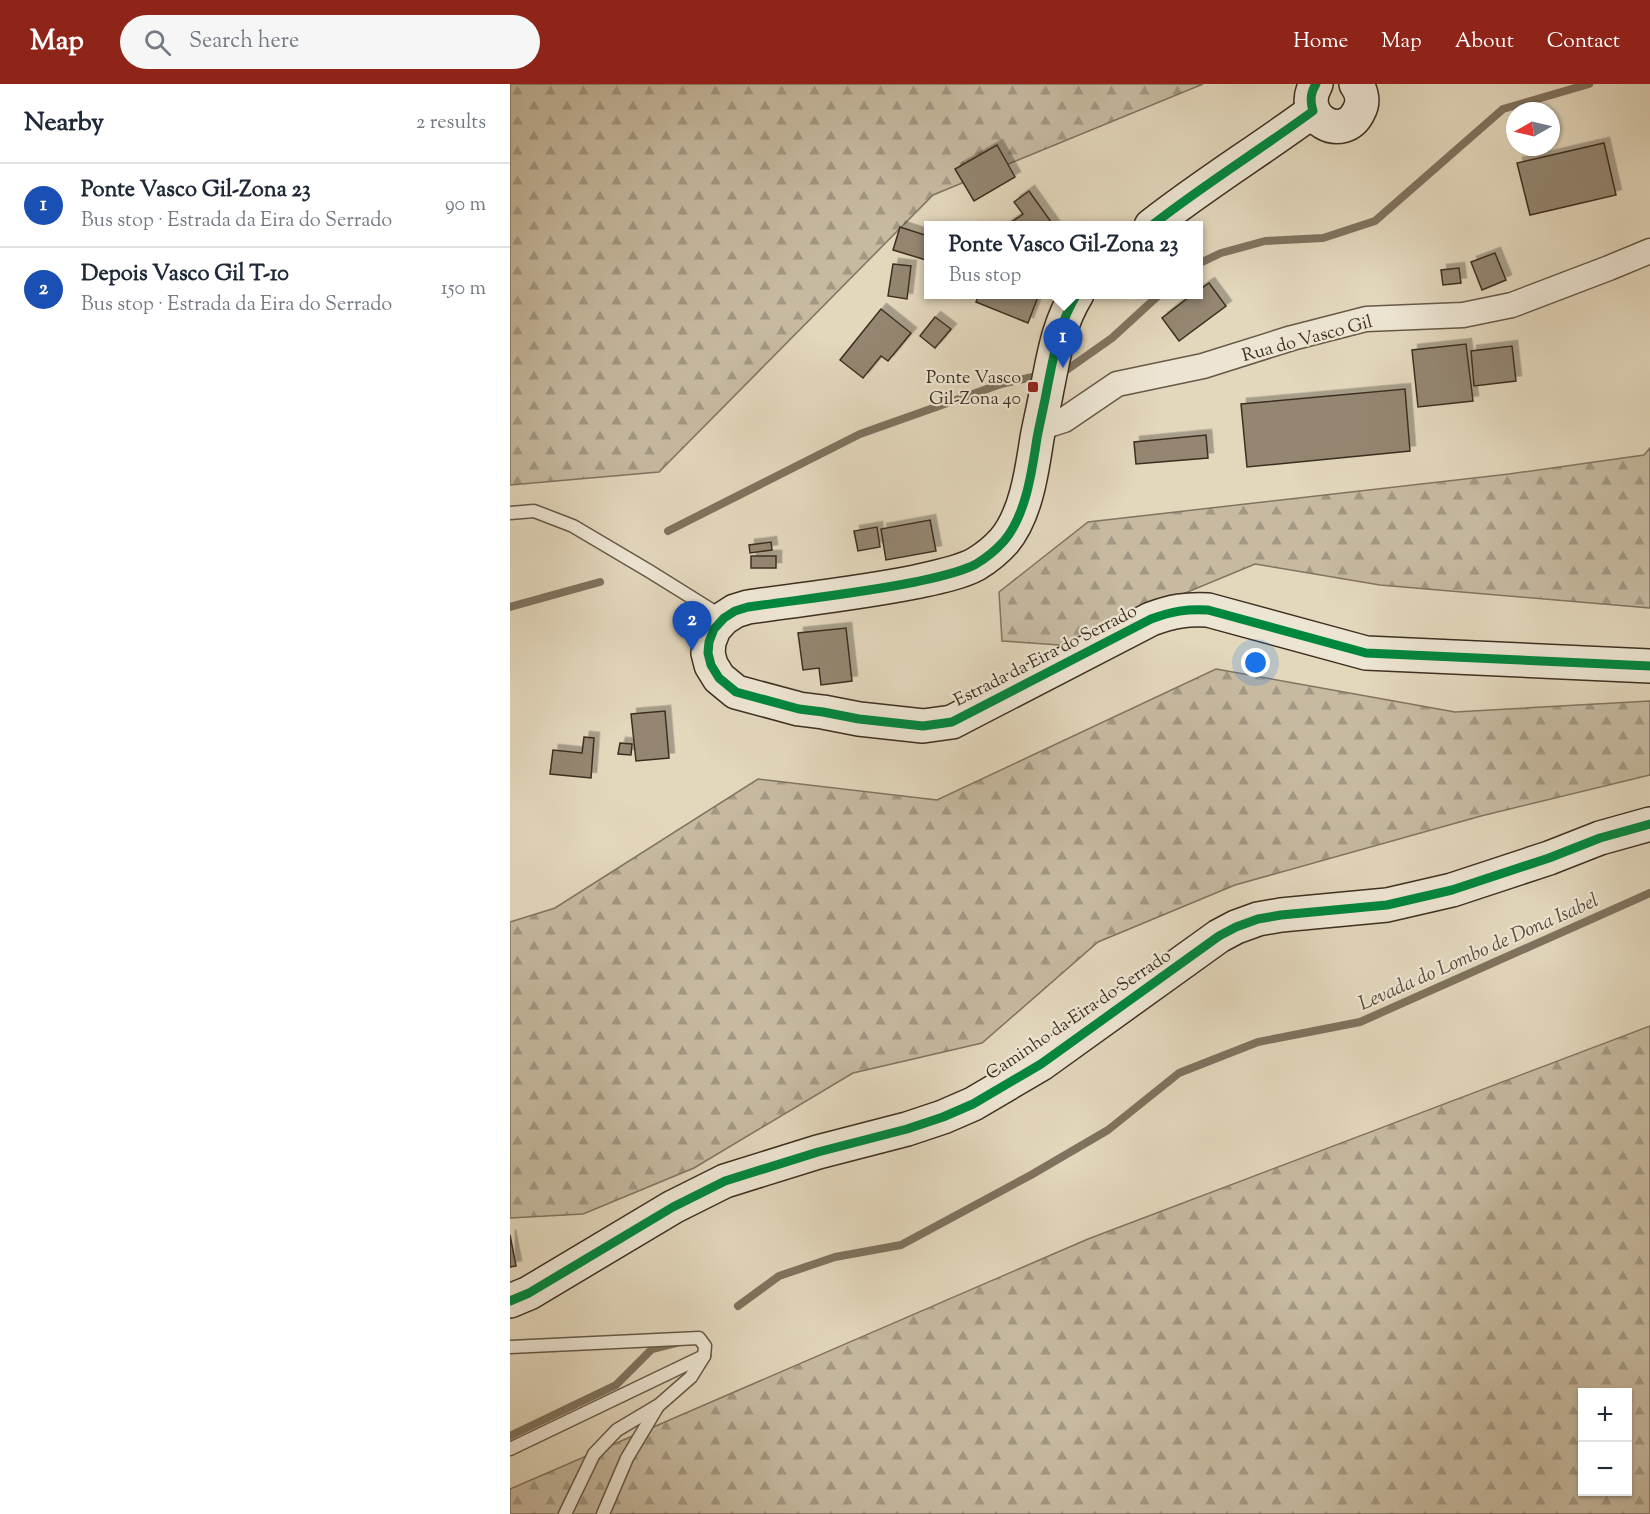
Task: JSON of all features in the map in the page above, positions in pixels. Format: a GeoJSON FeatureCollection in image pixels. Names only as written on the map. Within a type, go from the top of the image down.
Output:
{"type":"FeatureCollection","features":[{"type":"Feature","properties":{"kind":"main road"},"geometry":{"type":"LineString","coordinates":[[1314,97],[1317,118],[1331,126],[1339,126],[1347,124],[1359,113],[1363,86]]}},
{"type":"Feature","properties":{"kind":"main road"},"geometry":{"type":"LineString","coordinates":[[1156,221],[1186,198],[1268,144],[1314,97]]}},
{"type":"Feature","properties":{"kind":"main road"},"geometry":{"type":"LineString","coordinates":[[724,618],[748,607],[890,587],[937,577],[974,565],[993,553],[1005,540],[1016,521],[1032,473],[1060,328],[1074,299]]}},
{"type":"Feature","properties":{"kind":"main road","name":"Estrada da Eira do Serrado"},"geometry":{"type":"LineString","coordinates":[[724,618],[714,629],[708,653],[718,678],[736,692],[799,709],[923,726],[952,722],[1151,619],[1185,609],[1208,610],[1366,653],[1650,666]]}},
{"type":"Feature","properties":{"kind":"main road","name":"Caminho da Eira do Serrado"},"geometry":{"type":"LineString","coordinates":[[510,1300],[529,1293],[673,1207],[724,1181],[818,1152],[907,1129],[944,1117],[973,1104],[1041,1064],[1219,936],[1236,927],[1258,919],[1281,915],[1387,905],[1452,890],[1549,858],[1600,838],[1650,824]]}},
{"type":"Feature","properties":{"kind":"street","name":"Rua do Vasco Gil"},"geometry":{"type":"LineString","coordinates":[[1042,414],[1064,420],[1117,384],[1203,366],[1293,338],[1366,319],[1463,315],[1512,305],[1650,251]]}},
{"type":"Feature","properties":{"kind":"lane"},"geometry":{"type":"LineString","coordinates":[[510,513],[534,511],[573,526],[649,570],[724,618]]}},
{"type":"Feature","properties":{"kind":"lane"},"geometry":{"type":"LineString","coordinates":[[510,1347],[699,1338],[705,1346],[704,1356],[691,1377],[659,1405],[617,1430],[594,1454],[565,1514]]}},
{"type":"Feature","properties":{"kind":"lane"},"geometry":{"type":"LineString","coordinates":[[510,1449],[704,1356]]}},
{"type":"Feature","properties":{"kind":"lane"},"geometry":{"type":"LineString","coordinates":[[603,1514],[627,1458],[659,1405]]}},
{"type":"Feature","properties":{"kind":"green space"},"geometry":{"type":"Polygon","coordinates":[[[510,84],[1203,84],[933,195],[659,472],[510,485],[510,84]]]}},
{"type":"Feature","properties":{"kind":"green space"},"geometry":{"type":"Polygon","coordinates":[[[1650,448],[1650,608],[1380,585],[1255,564],[1060,645],[1002,641],[999,592],[1088,522],[1509,474],[1644,455],[1650,448]]]}},
{"type":"Feature","properties":{"kind":"green space"},"geometry":{"type":"Polygon","coordinates":[[[1216,669],[1455,712],[1650,701],[1650,775],[1481,816],[1235,885],[1098,942],[982,1043],[853,1073],[694,1168],[583,1214],[510,1218],[510,922],[555,908],[758,779],[937,800],[1216,669]]]}},
{"type":"Feature","properties":{"kind":"green space"},"geometry":{"type":"Polygon","coordinates":[[[1650,1026],[1650,1514],[510,1514],[510,1489],[1088,1239],[1650,1026]]]}},
{"type":"Feature","properties":{"kind":"building"},"geometry":{"type":"Polygon","coordinates":[[[1604,143],[1616,195],[1530,215],[1517,163],[1547,156],[1560,156],[1560,153],[1604,143]]]}},
{"type":"Feature","properties":{"kind":"building"},"geometry":{"type":"Polygon","coordinates":[[[997,145],[1015,177],[974,201],[955,169],[997,145]]]}},
{"type":"Feature","properties":{"kind":"building"},"geometry":{"type":"Polygon","coordinates":[[[1029,191],[1050,221],[1013,221],[1023,214],[1014,202],[1029,191]]]}},
{"type":"Feature","properties":{"kind":"building"},"geometry":{"type":"Polygon","coordinates":[[[900,227],[924,235],[924,259],[893,250],[900,227]]]}},
{"type":"Feature","properties":{"kind":"building"},"geometry":{"type":"Polygon","coordinates":[[[1495,253],[1506,280],[1482,290],[1471,262],[1495,253]]]}},
{"type":"Feature","properties":{"kind":"building"},"geometry":{"type":"Polygon","coordinates":[[[893,264],[911,266],[907,299],[888,296],[893,264]]]}},
{"type":"Feature","properties":{"kind":"building"},"geometry":{"type":"Polygon","coordinates":[[[1459,268],[1461,283],[1443,285],[1441,270],[1459,268]]]}},
{"type":"Feature","properties":{"kind":"building"},"geometry":{"type":"Polygon","coordinates":[[[1209,283],[1226,306],[1179,341],[1162,318],[1187,299],[1203,299],[1203,287],[1209,283]]]}},
{"type":"Feature","properties":{"kind":"building"},"geometry":{"type":"Polygon","coordinates":[[[977,299],[1037,299],[1028,323],[976,302],[977,299]]]}},
{"type":"Feature","properties":{"kind":"building"},"geometry":{"type":"Polygon","coordinates":[[[881,309],[911,333],[888,361],[881,356],[863,378],[840,360],[881,309]]]}},
{"type":"Feature","properties":{"kind":"building"},"geometry":{"type":"Polygon","coordinates":[[[935,317],[951,329],[935,348],[920,336],[935,317]]]}},
{"type":"Feature","properties":{"kind":"building"},"geometry":{"type":"Polygon","coordinates":[[[1466,344],[1473,401],[1418,407],[1412,350],[1466,344]]]}},
{"type":"Feature","properties":{"kind":"building"},"geometry":{"type":"Polygon","coordinates":[[[1512,346],[1516,381],[1474,386],[1471,351],[1512,346]]]}},
{"type":"Feature","properties":{"kind":"building"},"geometry":{"type":"Polygon","coordinates":[[[1405,389],[1410,451],[1247,467],[1241,404],[1405,389]]]}},
{"type":"Feature","properties":{"kind":"building"},"geometry":{"type":"Polygon","coordinates":[[[1206,435],[1208,458],[1136,464],[1134,442],[1206,435]]]}},
{"type":"Feature","properties":{"kind":"building"},"geometry":{"type":"Polygon","coordinates":[[[930,520],[936,551],[886,560],[881,529],[930,520]]]}},
{"type":"Feature","properties":{"kind":"building"},"geometry":{"type":"Polygon","coordinates":[[[877,527],[880,547],[858,551],[854,531],[877,527]]]}},
{"type":"Feature","properties":{"kind":"building"},"geometry":{"type":"Polygon","coordinates":[[[771,542],[772,550],[750,553],[749,545],[771,542]]]}},
{"type":"Feature","properties":{"kind":"building"},"geometry":{"type":"Polygon","coordinates":[[[751,556],[776,556],[776,568],[751,568],[751,556]]]}},
{"type":"Feature","properties":{"kind":"building"},"geometry":{"type":"Polygon","coordinates":[[[846,628],[852,681],[821,685],[819,668],[803,670],[798,633],[846,628]]]}},
{"type":"Feature","properties":{"kind":"building"},"geometry":{"type":"Polygon","coordinates":[[[665,711],[669,758],[636,761],[631,714],[665,711]]]}},
{"type":"Feature","properties":{"kind":"building"},"geometry":{"type":"Polygon","coordinates":[[[584,737],[594,738],[591,778],[550,774],[553,750],[582,753],[584,737]]]}},
{"type":"Feature","properties":{"kind":"building"},"geometry":{"type":"Polygon","coordinates":[[[620,743],[632,744],[631,755],[618,754],[620,743]]]}},
{"type":"Feature","properties":{"kind":"building"},"geometry":{"type":"Polygon","coordinates":[[[510,1235],[516,1266],[510,1267],[510,1235]]]}},
{"type":"Feature","properties":{"kind":"waterway"},"geometry":{"type":"LineString","coordinates":[[1203,262],[1221,253],[1265,241],[1323,238],[1375,221],[1503,109],[1589,84]]}},
{"type":"Feature","properties":{"kind":"waterway"},"geometry":{"type":"LineString","coordinates":[[1059,371],[1068,369],[1112,338],[1155,299]]}},
{"type":"Feature","properties":{"kind":"waterway"},"geometry":{"type":"LineString","coordinates":[[668,531],[860,434],[1001,384],[1042,375]]}},
{"type":"Feature","properties":{"kind":"waterway"},"geometry":{"type":"LineString","coordinates":[[510,607],[600,582]]}},
{"type":"Feature","properties":{"kind":"waterway","name":"Levada do Lombo de Dona Isabel"},"geometry":{"type":"LineString","coordinates":[[738,1306],[779,1276],[835,1257],[901,1245],[1031,1175],[1108,1130],[1179,1073],[1258,1042],[1360,1022],[1650,893]]}},
{"type":"Feature","properties":{"kind":"waterway","name":"Levada do Lombo de Dona Isabel"},"geometry":{"type":"LineString","coordinates":[[510,1436],[616,1385],[652,1349],[676,1343]]}},
{"type":"Feature","properties":{"kind":"cycle path"},"geometry":{"type":"LineString","coordinates":[[1158,221],[1313,111],[1311,97],[1316,84]]}},
{"type":"Feature","properties":{"kind":"cycle path"},"geometry":{"type":"LineString","coordinates":[[1074,299],[1065,317],[1052,364],[1023,506],[1012,530],[1001,544],[976,564],[946,575],[853,593],[748,607],[735,611],[724,618],[714,629],[709,642],[708,653],[711,665],[719,678],[736,692],[799,709],[923,726],[952,722],[1151,619],[1173,612],[1193,610],[1208,610],[1366,653],[1650,666]]}},
{"type":"Feature","properties":{"kind":"cycle path"},"geometry":{"type":"LineString","coordinates":[[510,1301],[529,1293],[673,1207],[725,1181],[818,1152],[907,1129],[973,1104],[1041,1064],[1219,936],[1236,927],[1258,919],[1281,915],[1387,905],[1452,890],[1549,858],[1600,838],[1650,824]]}},
{"type":"Feature","properties":{"kind":"place","name":"Ponte Vasco Gil-Zona 23"},"geometry":{"type":"Point","coordinates":[1063,368]}},
{"type":"Feature","properties":{"kind":"place","name":"Ponte Vasco Gil-Zona 40"},"geometry":{"type":"Point","coordinates":[1033,387]}},
{"type":"Feature","properties":{"kind":"place","name":"Depois Vasco Gil T-10"},"geometry":{"type":"Point","coordinates":[692,651]}}]}
